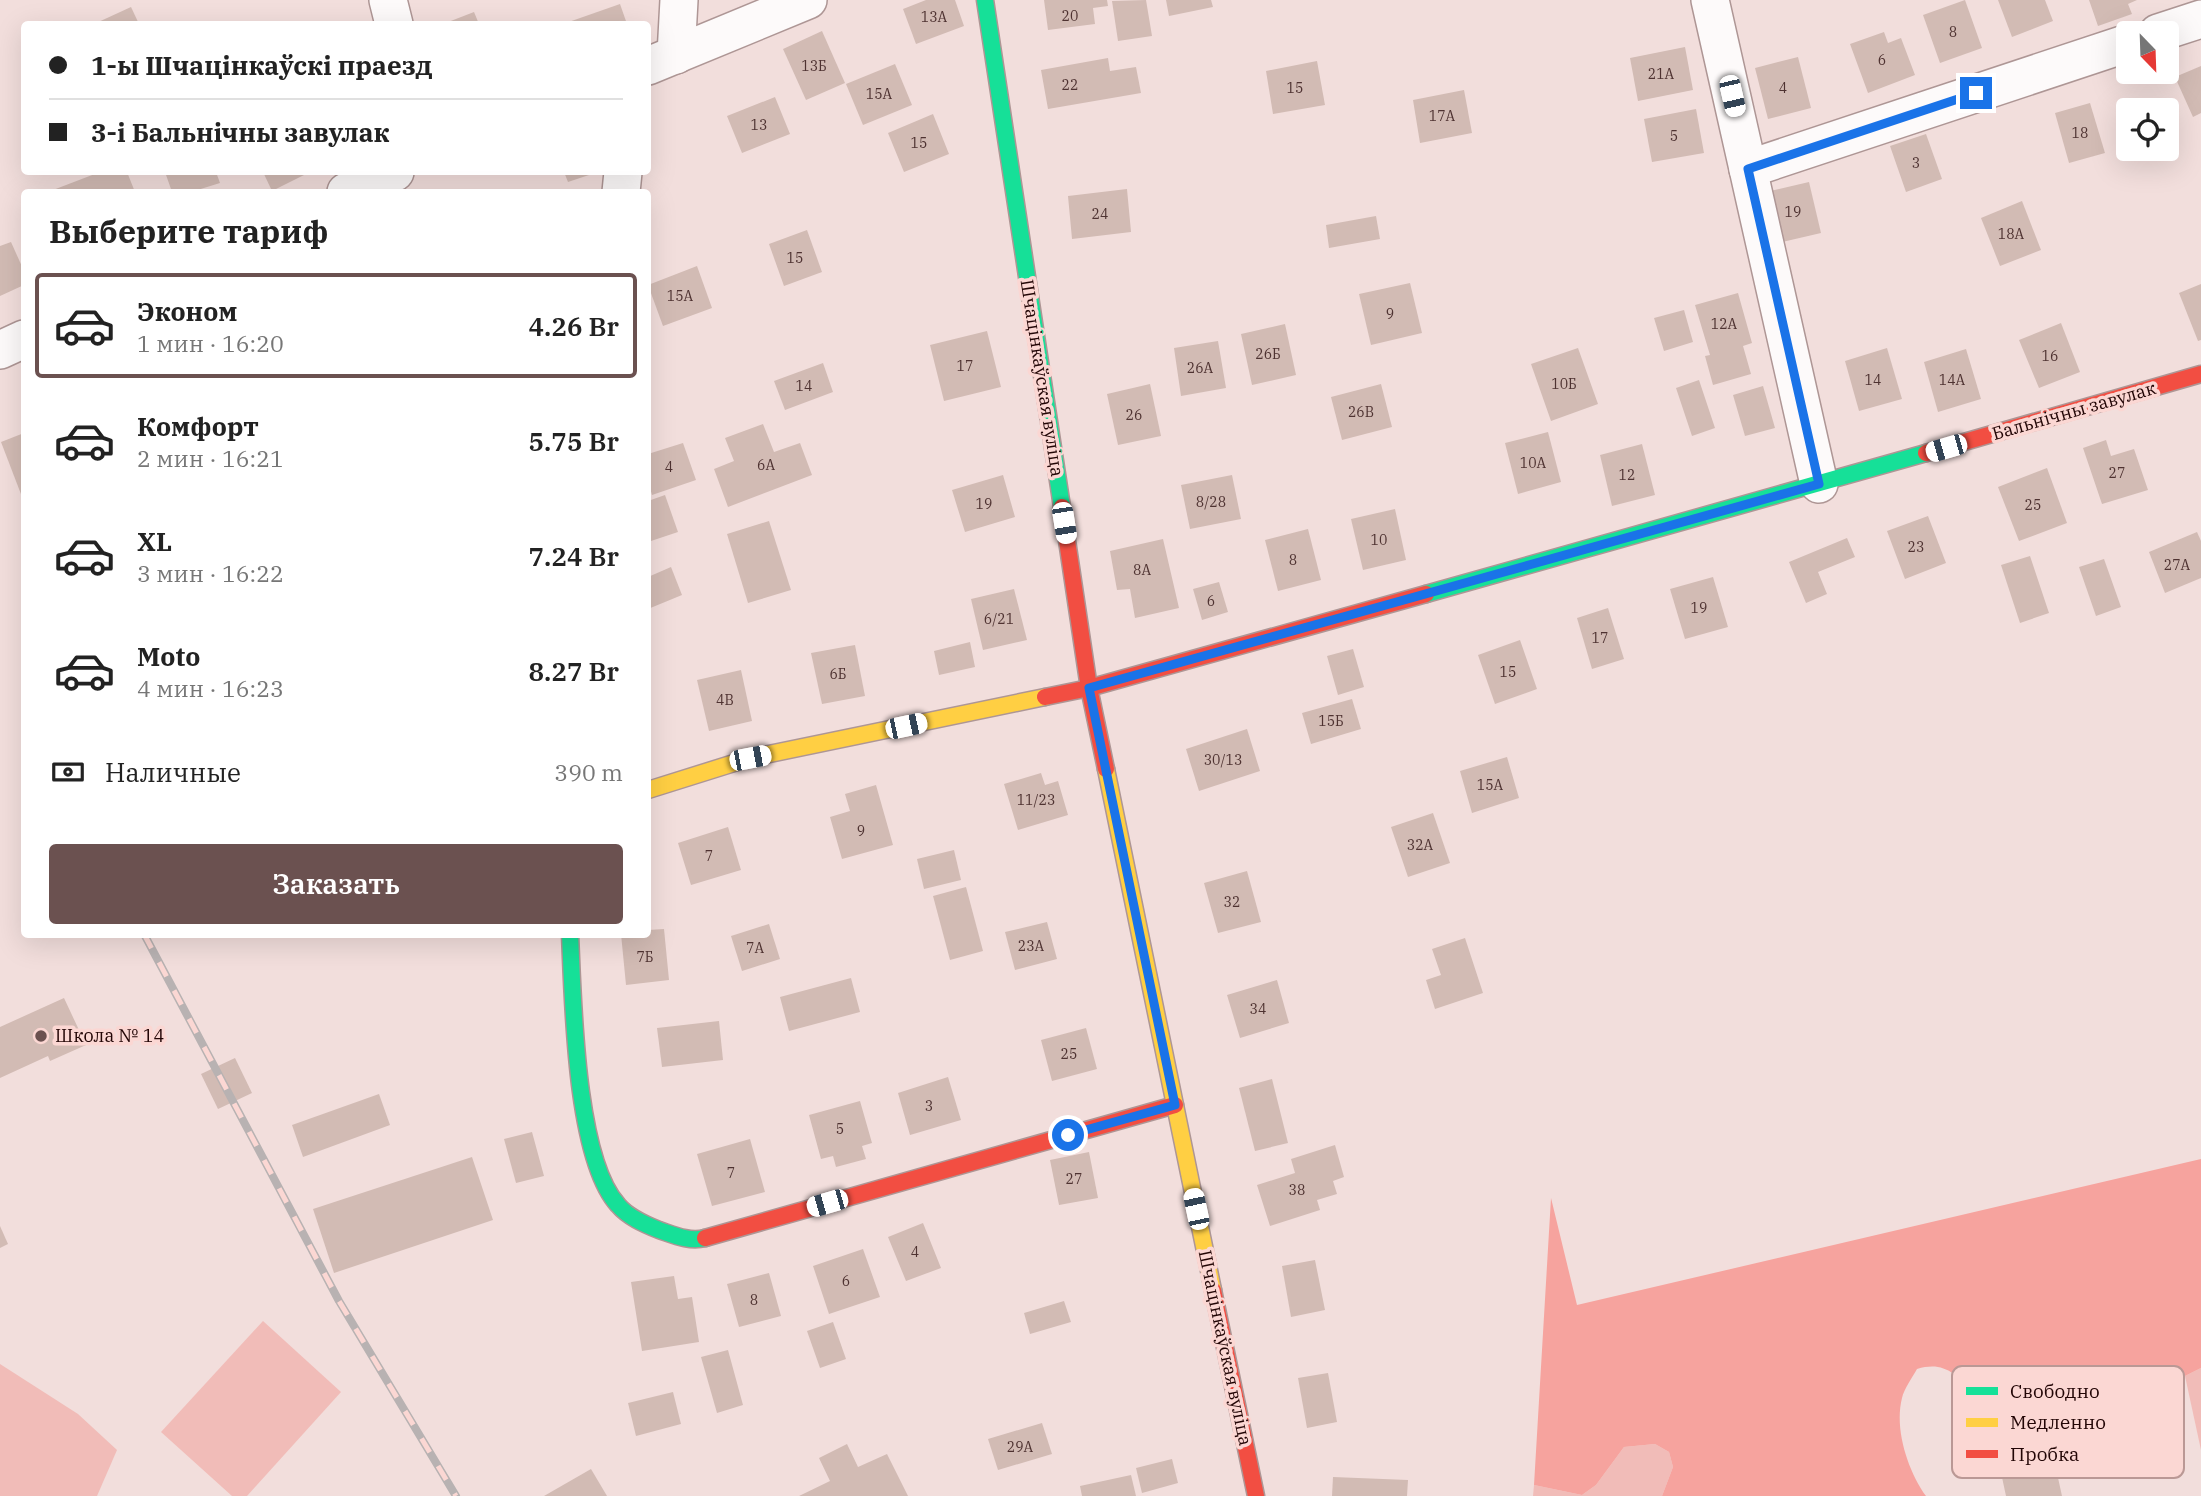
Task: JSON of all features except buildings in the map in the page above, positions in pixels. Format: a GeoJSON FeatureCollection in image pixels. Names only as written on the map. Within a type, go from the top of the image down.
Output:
{"type":"FeatureCollection","features":[{"type":"Feature","properties":{"kind":"street"},"geometry":{"type":"LineString","coordinates":[[388,0],[393,21]]}},
{"type":"Feature","properties":{"kind":"street"},"geometry":{"type":"LineString","coordinates":[[662,61],[679,0]]}},
{"type":"Feature","properties":{"kind":"street"},"geometry":{"type":"LineString","coordinates":[[662,61],[808,0]]}},
{"type":"Feature","properties":{"kind":"street","name":"Шчацінкаўская вуліца"},"geometry":{"type":"LineString","coordinates":[[985,0],[1089,688],[1256,1496]]}},
{"type":"Feature","properties":{"kind":"street"},"geometry":{"type":"LineString","coordinates":[[1710,0],[1819,484]]}},
{"type":"Feature","properties":{"kind":"street"},"geometry":{"type":"LineString","coordinates":[[2179,26],[2201,19]]}},
{"type":"Feature","properties":{"kind":"street"},"geometry":{"type":"LineString","coordinates":[[1748,169],[2116,47]]}},
{"type":"Feature","properties":{"kind":"street"},"geometry":{"type":"LineString","coordinates":[[353,189],[388,175]]}},
{"type":"Feature","properties":{"kind":"street"},"geometry":{"type":"LineString","coordinates":[[0,350],[21,340]]}},
{"type":"Feature","properties":{"kind":"street","name":"Бальнічны завулак"},"geometry":{"type":"LineString","coordinates":[[651,789],[750,758],[1089,688],[2201,374]]}},
{"type":"Feature","properties":{"kind":"street"},"geometry":{"type":"LineString","coordinates":[[570,938],[574,1014],[593,1161],[616,1204],[646,1226],[694,1241],[1175,1105]]}},
{"type":"Feature","properties":{"kind":"shaded area"},"geometry":{"type":"Polygon","coordinates":[[[2201,1159],[2201,1368],[2184,1376],[2184,1366],[1952,1366],[1952,1373],[1934,1367],[1917,1369],[1903,1395],[1900,1423],[1908,1462],[1926,1496],[1662,1496],[1673,1467],[1669,1452],[1655,1444],[1624,1447],[1596,1485],[1582,1495],[1534,1485],[1551,1198],[1577,1305],[2201,1159]]]}},
{"type":"Feature","properties":{"kind":"shaded area"},"geometry":{"type":"Polygon","coordinates":[[[263,1321],[341,1392],[247,1496],[232,1496],[161,1432],[263,1321]]]}},
{"type":"Feature","properties":{"kind":"shaded area"},"geometry":{"type":"Polygon","coordinates":[[[0,1364],[78,1414],[117,1450],[97,1496],[0,1496],[0,1364]]]}},
{"type":"Feature","properties":{"kind":"shaded area"},"geometry":{"type":"Polygon","coordinates":[[[2201,1368],[2201,1450],[2185,1376],[2201,1368]]]}},
{"type":"Feature","properties":{"kind":"shaded area"},"geometry":{"type":"Polygon","coordinates":[[[1655,1444],[1669,1452],[1673,1467],[1662,1496],[1533,1496],[1534,1485],[1582,1495],[1596,1485],[1624,1447],[1655,1444]]]}},
{"type":"Feature","properties":{"kind":"railway"},"geometry":{"type":"LineString","coordinates":[[146,938],[339,1301],[456,1496]]}},
{"type":"Feature","properties":{"kind":"traffic: fast"},"geometry":{"type":"LineString","coordinates":[[985,0],[1062,507]]}},
{"type":"Feature","properties":{"kind":"traffic: fast"},"geometry":{"type":"LineString","coordinates":[[1426,594],[1926,453]]}},
{"type":"Feature","properties":{"kind":"traffic: fast"},"geometry":{"type":"LineString","coordinates":[[570,938],[579,1076],[593,1152],[604,1183],[618,1205],[637,1220],[682,1237],[705,1238]]}},
{"type":"Feature","properties":{"kind":"traffic: slow"},"geometry":{"type":"LineString","coordinates":[[651,789],[750,758],[1045,697]]}},
{"type":"Feature","properties":{"kind":"traffic: slow"},"geometry":{"type":"LineString","coordinates":[[1106,769],[1213,1290]]}},
{"type":"Feature","properties":{"kind":"traffic: jam"},"geometry":{"type":"LineString","coordinates":[[1926,453],[2201,374]]}},
{"type":"Feature","properties":{"kind":"traffic: jam"},"geometry":{"type":"LineString","coordinates":[[1062,507],[1089,688],[1106,769]]}},
{"type":"Feature","properties":{"kind":"traffic: jam"},"geometry":{"type":"LineString","coordinates":[[1045,697],[1089,688],[1426,594]]}},
{"type":"Feature","properties":{"kind":"traffic: jam"},"geometry":{"type":"LineString","coordinates":[[705,1238],[1175,1105]]}},
{"type":"Feature","properties":{"kind":"traffic: jam"},"geometry":{"type":"LineString","coordinates":[[1213,1290],[1256,1496]]}},
{"type":"Feature","properties":{"kind":"place","name":"Школа № 14"},"geometry":{"type":"Point","coordinates":[41,1036]}},
{"type":"Feature","properties":{"kind":"route"},"geometry":{"type":"LineString","coordinates":[[1068,1135],[1175,1105],[1089,688],[1819,484],[1748,169],[1976,93]]}}]}
